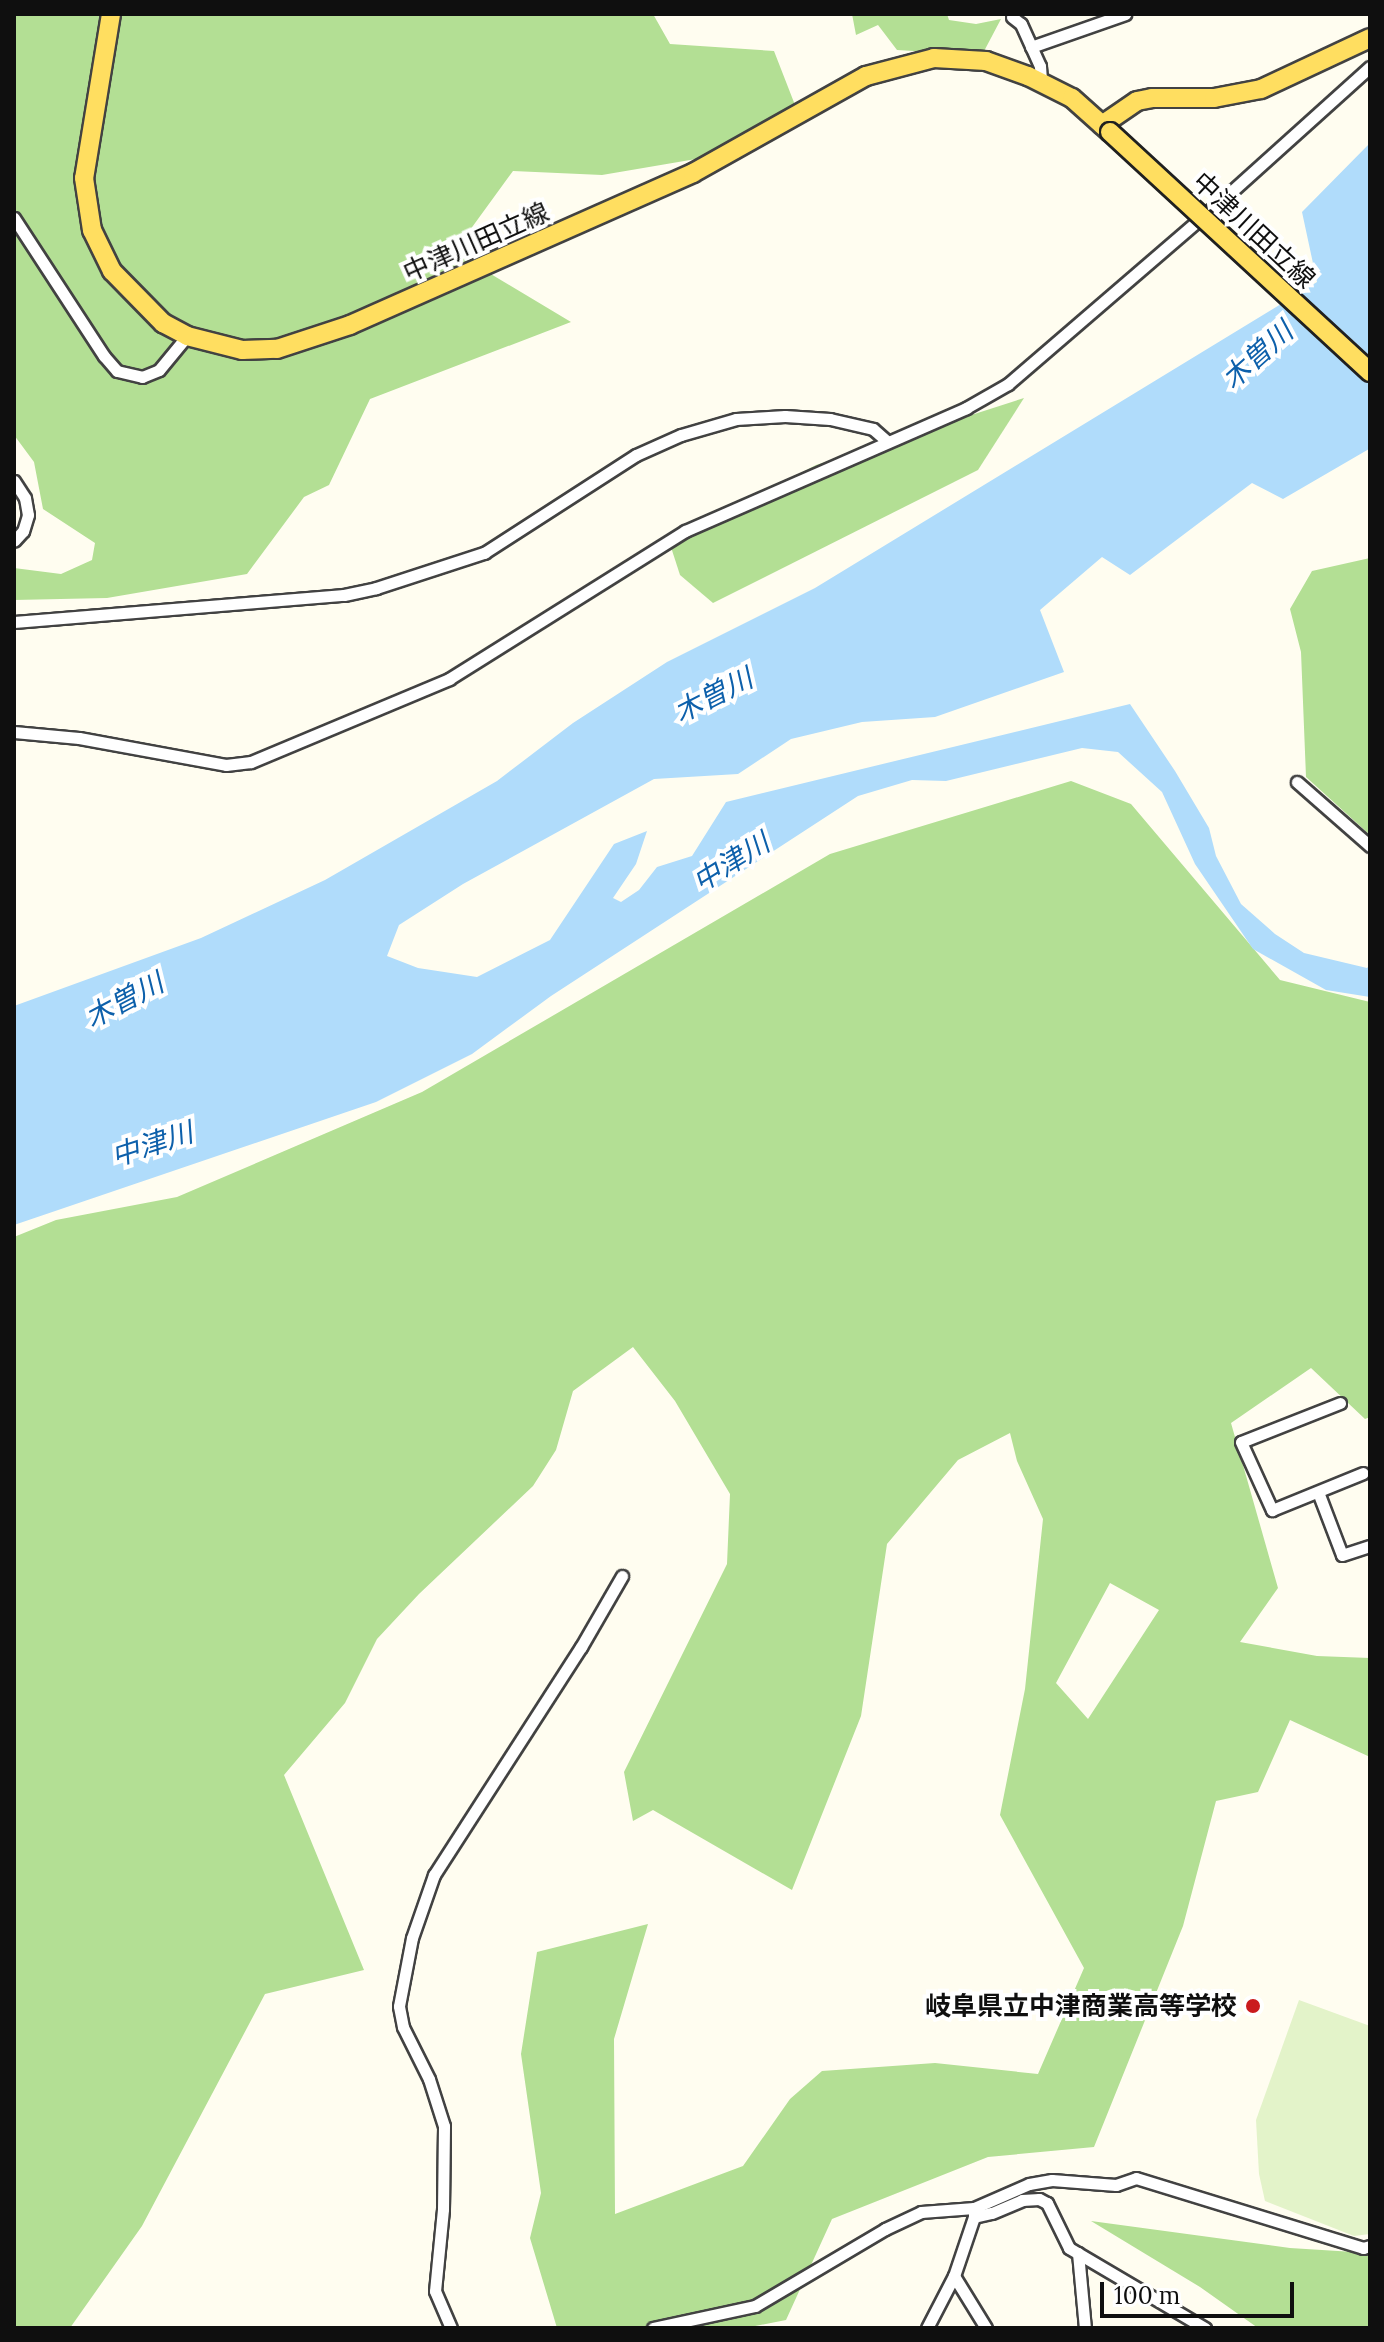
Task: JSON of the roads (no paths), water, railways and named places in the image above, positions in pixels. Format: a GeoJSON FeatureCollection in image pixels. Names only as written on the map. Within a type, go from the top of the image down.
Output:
{"type":"FeatureCollection","features":[{"type":"Feature","properties":{"kind":"main road","name":"中津川田立線"},"geometry":{"type":"LineString","coordinates":[[111,14],[84,178],[92,230],[112,271],[163,323],[187,336],[242,350],[277,349],[350,325],[693,173],[866,76],[934,58],[986,61],[1041,82],[1072,98],[1370,372]]}},
{"type":"Feature","properties":{"kind":"main road"},"geometry":{"type":"LineString","coordinates":[[1106,129],[1137,101],[1152,98],[1214,98],[1261,89],[1370,38]]}},
{"type":"Feature","properties":{"kind":"street"},"geometry":{"type":"LineString","coordinates":[[1031,47],[1125,14]]}},
{"type":"Feature","properties":{"kind":"street"},"geometry":{"type":"LineString","coordinates":[[1012,17],[1021,24],[1040,66],[1041,82]]}},
{"type":"Feature","properties":{"kind":"street"},"geometry":{"type":"LineString","coordinates":[[14,732],[79,738],[226,765],[251,762],[449,679],[685,531],[966,408],[1008,384],[1370,67]]}},
{"type":"Feature","properties":{"kind":"street"},"geometry":{"type":"LineString","coordinates":[[14,218],[104,356],[117,371],[142,377],[159,370],[187,336]]}},
{"type":"Feature","properties":{"kind":"street"},"geometry":{"type":"LineString","coordinates":[[14,622],[344,595],[376,588],[484,553],[636,455],[681,435],[736,419],[785,416],[830,419],[873,429],[887,441]]}},
{"type":"Feature","properties":{"kind":"street"},"geometry":{"type":"LineString","coordinates":[[14,481],[25,498],[28,515],[23,531],[14,541]]}},
{"type":"Feature","properties":{"kind":"street"},"geometry":{"type":"LineString","coordinates":[[1297,782],[1370,846]]}},
{"type":"Feature","properties":{"kind":"street"},"geometry":{"type":"LineString","coordinates":[[1340,1403],[1241,1442],[1272,1510],[1363,1473]]}},
{"type":"Feature","properties":{"kind":"street"},"geometry":{"type":"LineString","coordinates":[[1318,1492],[1342,1555],[1370,1546]]}},
{"type":"Feature","properties":{"kind":"street"},"geometry":{"type":"LineString","coordinates":[[451,2328],[435,2283],[443,2209],[444,2126],[429,2079],[403,2027],[399,2006],[412,1938],[434,1875],[581,1647],[622,1576]]}},
{"type":"Feature","properties":{"kind":"street"},"geometry":{"type":"LineString","coordinates":[[927,2328],[954,2276],[974,2212],[1029,2184],[1052,2180],[1116,2185],[1136,2178],[1363,2248],[1370,2246]]}},
{"type":"Feature","properties":{"kind":"street"},"geometry":{"type":"LineString","coordinates":[[653,2328],[755,2306],[921,2212],[992,2213],[1022,2200],[1039,2199],[1047,2203],[1069,2248],[1205,2328]]}},
{"type":"Feature","properties":{"kind":"street"},"geometry":{"type":"LineString","coordinates":[[1078,2253],[1085,2328]]}},
{"type":"Feature","properties":{"kind":"street"},"geometry":{"type":"LineString","coordinates":[[954,2276],[986,2328]]}},
{"type":"Feature","properties":{"kind":"water"},"geometry":{"type":"Polygon","coordinates":[[[1370,143],[1369,449],[1283,499],[1252,483],[1130,575],[1102,557],[1040,610],[1064,672],[935,717],[862,722],[791,739],[738,774],[654,779],[463,884],[399,925],[387,956],[418,968],[477,977],[550,940],[614,844],[647,831],[636,864],[613,898],[621,902],[639,890],[657,867],[692,856],[726,802],[1130,704],[1209,828],[1216,856],[1241,904],[1275,934],[1304,953],[1367,968],[1370,965],[1370,997],[1326,990],[1253,949],[1195,864],[1162,792],[1118,752],[1082,748],[946,781],[912,780],[858,796],[551,996],[472,1054],[376,1102],[14,1225],[14,1006],[201,938],[325,880],[497,781],[573,723],[667,662],[815,588],[1317,282],[1302,212],[1370,143]]]}},
{"type":"Feature","properties":{"kind":"place","name":"岐阜県立中津商業高等学校"},"geometry":{"type":"Point","coordinates":[1253,2006]}},
{"type":"Feature","properties":{"kind":"water label","name":"木曽川"},"geometry":{"type":"Point","coordinates":[1257,355]}},
{"type":"Feature","properties":{"kind":"water label","name":"木曽川"},"geometry":{"type":"Point","coordinates":[713,695]}},
{"type":"Feature","properties":{"kind":"water label","name":"中津川"},"geometry":{"type":"Point","coordinates":[731,862]}},
{"type":"Feature","properties":{"kind":"water label","name":"木曽川"},"geometry":{"type":"Point","coordinates":[124,1000]}},
{"type":"Feature","properties":{"kind":"water label","name":"中津川"},"geometry":{"type":"Point","coordinates":[152,1144]}}]}
